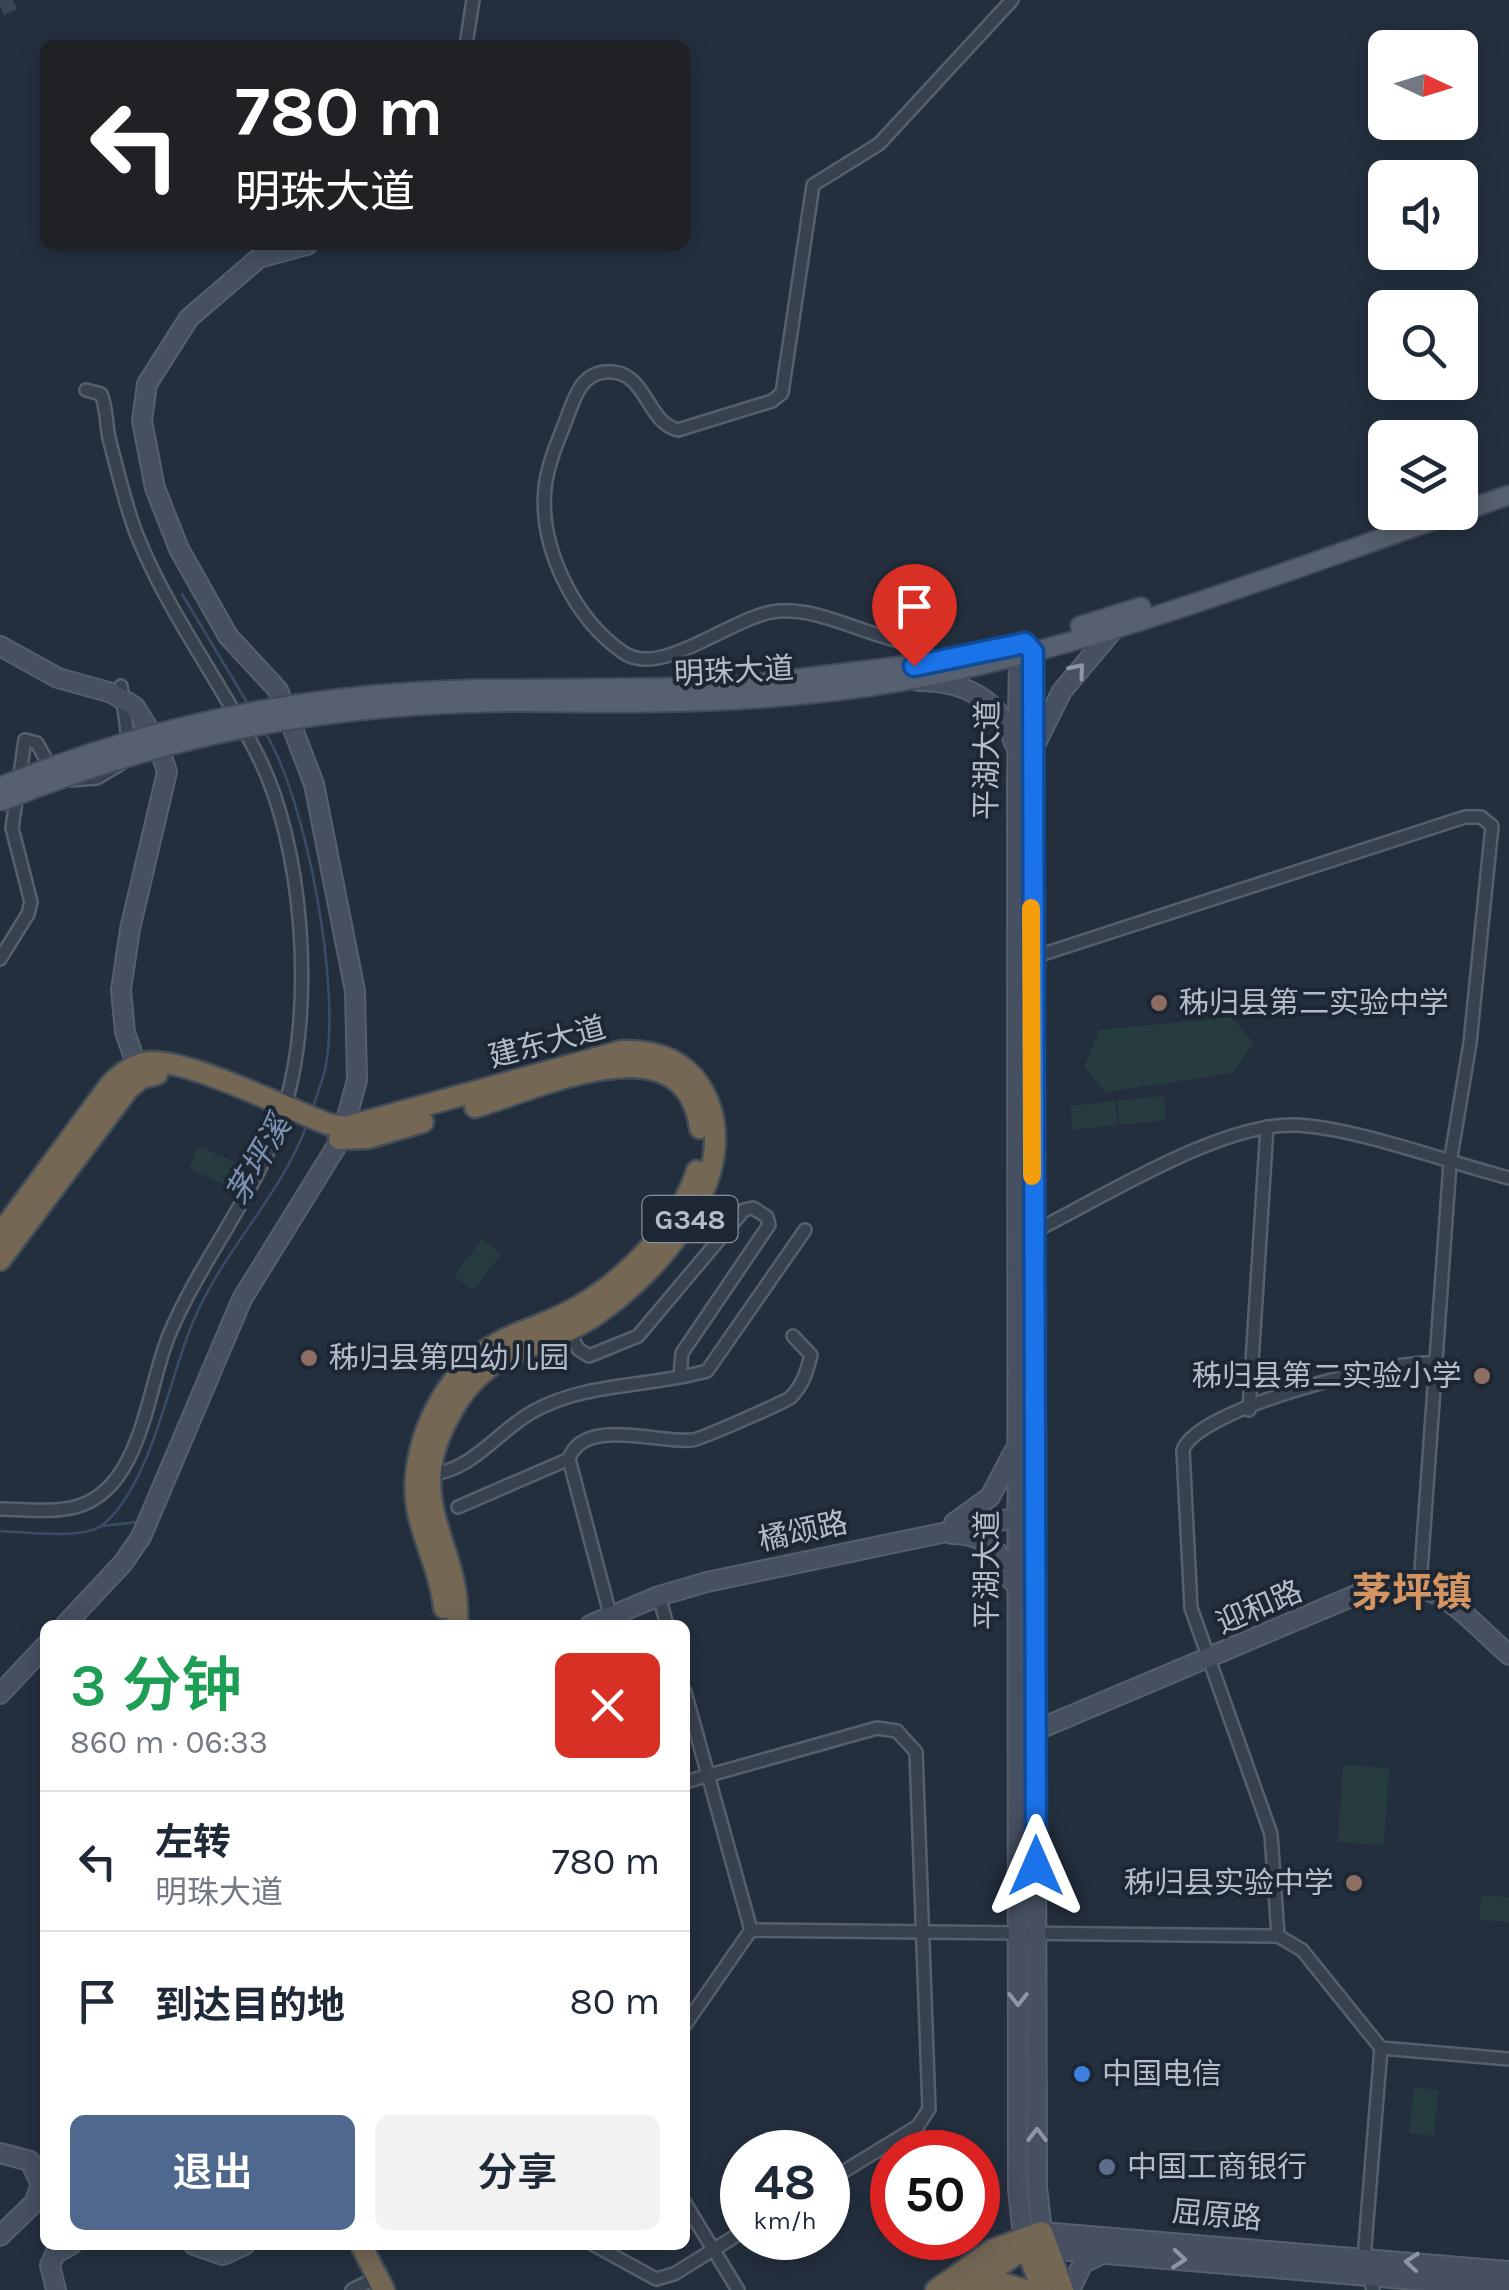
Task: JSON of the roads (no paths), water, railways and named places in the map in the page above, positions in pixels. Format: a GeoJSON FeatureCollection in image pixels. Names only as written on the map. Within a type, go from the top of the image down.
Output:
{"type":"FeatureCollection","features":[{"type":"Feature","properties":{"kind":"highway","name":"建东大道"},"geometry":{"type":"LineString","coordinates":[[335,1131],[368,1138],[609,1068],[638,1065],[666,1072],[688,1092],[699,1118],[702,1146],[692,1187],[678,1212],[622,1272],[566,1322],[498,1342],[460,1373],[428,1426],[418,1522],[442,1591],[443,1620]]}},
{"type":"Feature","properties":{"kind":"highway"},"geometry":{"type":"LineString","coordinates":[[0,1234],[110,1085],[139,1071],[173,1076],[335,1131]]}},
{"type":"Feature","properties":{"kind":"highway"},"geometry":{"type":"LineString","coordinates":[[0,1260],[139,1071]]}},
{"type":"Feature","properties":{"kind":"highway","name":"建东大道"},"geometry":{"type":"LineString","coordinates":[[423,1474],[432,1517],[456,1588],[457,1620]]}},
{"type":"Feature","properties":{"kind":"highway"},"geometry":{"type":"LineString","coordinates":[[936,2290],[994,2249],[1035,2242]]}},
{"type":"Feature","properties":{"kind":"highway"},"geometry":{"type":"LineString","coordinates":[[965,2290],[1035,2242]]}},
{"type":"Feature","properties":{"kind":"highway","name":"平湖大道"},"geometry":{"type":"LineString","coordinates":[[1035,2242],[1042,2290]]}},
{"type":"Feature","properties":{"kind":"highway","name":"平湖大道"},"geometry":{"type":"LineString","coordinates":[[1035,2242],[1066,2290]]}},
{"type":"Feature","properties":{"kind":"highway"},"geometry":{"type":"LineString","coordinates":[[363,2250],[380,2284]]}},
{"type":"Feature","properties":{"kind":"highway"},"geometry":{"type":"LineString","coordinates":[[965,2290],[998,2282],[1026,2290]]}},
{"type":"Feature","properties":{"kind":"main road"},"geometry":{"type":"LineString","coordinates":[[70,1620],[133,1551],[242,1299],[335,1131],[358,1061],[357,1008],[314,784],[278,690],[228,636],[179,550],[156,488],[142,421],[147,384],[189,318],[259,258],[289,250]]}},
{"type":"Feature","properties":{"kind":"main road"},"geometry":{"type":"LineString","coordinates":[[1478,493],[1509,483]]}},
{"type":"Feature","properties":{"kind":"main road","name":"明珠大道"},"geometry":{"type":"LineString","coordinates":[[1478,506],[1509,495]]}},
{"type":"Feature","properties":{"kind":"main road","name":"明珠大道"},"geometry":{"type":"LineString","coordinates":[[0,802],[141,750],[292,717],[520,695],[727,687],[1026,650],[1369,530]]}},
{"type":"Feature","properties":{"kind":"main road","name":"明珠大道"},"geometry":{"type":"LineString","coordinates":[[0,786],[139,737],[250,710],[365,692],[750,700],[898,682],[1114,628],[1405,530]]}},
{"type":"Feature","properties":{"kind":"main road"},"geometry":{"type":"LineString","coordinates":[[1024,783],[1051,708],[1114,628]]}},
{"type":"Feature","properties":{"kind":"main road"},"geometry":{"type":"LineString","coordinates":[[0,646],[58,678],[122,693],[152,728],[167,772],[123,970],[122,1011],[139,1071]]}},
{"type":"Feature","properties":{"kind":"main road","name":"平湖大道"},"geometry":{"type":"LineString","coordinates":[[1026,650],[1027,1933],[1037,2187],[1035,2242]]}},
{"type":"Feature","properties":{"kind":"main road"},"geometry":{"type":"LineString","coordinates":[[898,682],[946,683],[988,702],[1012,737],[1024,783]]}},
{"type":"Feature","properties":{"kind":"main road","name":"平湖大道"},"geometry":{"type":"LineString","coordinates":[[1025,1234],[1017,1438],[1026,1515],[1017,1610],[1026,1735]]}},
{"type":"Feature","properties":{"kind":"main road"},"geometry":{"type":"LineString","coordinates":[[927,1534],[961,1519],[990,1498],[1008,1466],[1017,1438]]}},
{"type":"Feature","properties":{"kind":"main road","name":"橘颂路"},"geometry":{"type":"LineString","coordinates":[[599,1620],[658,1596],[1026,1515]]}},
{"type":"Feature","properties":{"kind":"main road"},"geometry":{"type":"LineString","coordinates":[[927,1534],[962,1534],[991,1544],[1010,1572],[1017,1610]]}},
{"type":"Feature","properties":{"kind":"main road"},"geometry":{"type":"LineString","coordinates":[[1420,1585],[1441,1595],[1509,1655]]}},
{"type":"Feature","properties":{"kind":"main road","name":"迎和路"},"geometry":{"type":"LineString","coordinates":[[1026,1735],[1380,1586],[1420,1585]]}},
{"type":"Feature","properties":{"kind":"main road"},"geometry":{"type":"LineString","coordinates":[[0,1694],[40,1651]]}},
{"type":"Feature","properties":{"kind":"main road"},"geometry":{"type":"LineString","coordinates":[[0,2153],[30,2160],[40,2183]]}},
{"type":"Feature","properties":{"kind":"main road"},"geometry":{"type":"LineString","coordinates":[[0,2236],[34,2203],[40,2188]]}},
{"type":"Feature","properties":{"kind":"main road","name":"屈原路"},"geometry":{"type":"LineString","coordinates":[[1035,2242],[1112,2253],[1509,2288]]}},
{"type":"Feature","properties":{"kind":"main road","name":"屈原路"},"geometry":{"type":"LineString","coordinates":[[1035,2242],[1368,2275],[1509,2271]]}},
{"type":"Feature","properties":{"kind":"main road"},"geometry":{"type":"LineString","coordinates":[[56,2290],[50,2265],[62,2250]]}},
{"type":"Feature","properties":{"kind":"main road"},"geometry":{"type":"LineString","coordinates":[[208,2250],[223,2255],[234,2250]]}},
{"type":"Feature","properties":{"kind":"main road"},"geometry":{"type":"LineString","coordinates":[[1066,2290],[1083,2263],[1112,2253]]}},
{"type":"Feature","properties":{"kind":"street"},"geometry":{"type":"LineString","coordinates":[[467,40],[472,0]]}},
{"type":"Feature","properties":{"kind":"street"},"geometry":{"type":"LineString","coordinates":[[936,662],[922,650],[824,617],[789,611],[744,619],[654,660],[630,656],[590,620],[566,584],[548,531],[546,486],[577,392],[597,374],[616,372],[631,378],[665,425],[678,430],[778,398],[787,380],[813,185],[879,144],[1012,0]]}},
{"type":"Feature","properties":{"kind":"street"},"geometry":{"type":"LineString","coordinates":[[0,1510],[76,1507],[98,1497],[116,1480],[132,1446],[176,1319],[288,1115],[303,978],[285,822],[256,751],[169,602],[136,532],[110,439],[104,401],[101,394],[86,390]]}},
{"type":"Feature","properties":{"kind":"street"},"geometry":{"type":"LineString","coordinates":[[0,958],[22,926],[31,902],[12,828],[22,743],[35,741],[47,766],[59,776],[82,781],[105,775],[119,766],[127,752],[122,693]]}},
{"type":"Feature","properties":{"kind":"street"},"geometry":{"type":"LineString","coordinates":[[1024,959],[1465,817],[1482,816],[1492,826],[1494,842],[1470,1042],[1450,1162],[1420,1585]]}},
{"type":"Feature","properties":{"kind":"street"},"geometry":{"type":"LineString","coordinates":[[1249,1410],[1267,1127]]}},
{"type":"Feature","properties":{"kind":"street"},"geometry":{"type":"LineString","coordinates":[[1025,1234],[1213,1143],[1267,1127],[1312,1127],[1509,1178]]}},
{"type":"Feature","properties":{"kind":"street"},"geometry":{"type":"LineString","coordinates":[[566,1322],[578,1350],[588,1356],[638,1336],[744,1210],[753,1208],[767,1217],[769,1225],[682,1354],[680,1376]]}},
{"type":"Feature","properties":{"kind":"street"},"geometry":{"type":"LineString","coordinates":[[423,1474],[456,1469],[517,1421],[550,1404],[706,1370],[805,1230]]}},
{"type":"Feature","properties":{"kind":"street"},"geometry":{"type":"LineString","coordinates":[[458,1507],[569,1459],[577,1446],[614,1436],[703,1438],[789,1400],[806,1377],[811,1355],[793,1336]]}},
{"type":"Feature","properties":{"kind":"street"},"geometry":{"type":"LineString","coordinates":[[1278,1936],[1271,1834],[1189,1596],[1182,1450],[1192,1434],[1332,1376],[1401,1363],[1436,1363]]}},
{"type":"Feature","properties":{"kind":"street"},"geometry":{"type":"LineString","coordinates":[[569,1459],[610,1614]]}},
{"type":"Feature","properties":{"kind":"street"},"geometry":{"type":"LineString","coordinates":[[658,1596],[665,1620]]}},
{"type":"Feature","properties":{"kind":"street"},"geometry":{"type":"LineString","coordinates":[[690,1710],[751,1930]]}},
{"type":"Feature","properties":{"kind":"street"},"geometry":{"type":"LineString","coordinates":[[690,1780],[876,1728],[891,1728],[909,1739],[918,1759],[927,2116],[850,2167]]}},
{"type":"Feature","properties":{"kind":"street"},"geometry":{"type":"LineString","coordinates":[[751,1930],[1278,1936],[1302,1950],[1381,2048],[1368,2275]]}},
{"type":"Feature","properties":{"kind":"street"},"geometry":{"type":"LineString","coordinates":[[690,2018],[751,1930]]}},
{"type":"Feature","properties":{"kind":"street"},"geometry":{"type":"LineString","coordinates":[[1381,2048],[1509,2059]]}},
{"type":"Feature","properties":{"kind":"street"},"geometry":{"type":"LineString","coordinates":[[690,2211],[738,2290]]}},
{"type":"Feature","properties":{"kind":"street"},"geometry":{"type":"LineString","coordinates":[[645,2290],[656,2279],[720,2246]]}},
{"type":"Feature","properties":{"kind":"street"},"geometry":{"type":"LineString","coordinates":[[603,2250],[656,2279]]}},
{"type":"Feature","properties":{"kind":"street"},"geometry":{"type":"LineString","coordinates":[[352,2290],[380,2284]]}},
{"type":"Feature","properties":{"kind":"waterway","name":"茅坪溪"},"geometry":{"type":"LineString","coordinates":[[182,594],[248,704]]}},
{"type":"Feature","properties":{"kind":"waterway","name":"茅坪溪"},"geometry":{"type":"LineString","coordinates":[[265,732],[280,763],[307,848],[325,947],[329,1036],[325,1070],[313,1107]]}},
{"type":"Feature","properties":{"kind":"waterway","name":"茅坪溪"},"geometry":{"type":"LineString","coordinates":[[0,1531],[84,1532],[105,1523],[121,1505],[147,1457],[205,1296],[283,1175],[307,1124]]}},
{"type":"Feature","properties":{"kind":"waterway"},"geometry":{"type":"LineString","coordinates":[[103,1526],[137,1522]]}},
{"type":"Feature","properties":{"kind":"tunnel"},"geometry":{"type":"LineString","coordinates":[[0,6],[13,0]]}},
{"type":"Feature","properties":{"kind":"place","name":"秭归县第二实验中学"},"geometry":{"type":"Point","coordinates":[1159,1003]}},
{"type":"Feature","properties":{"kind":"place","name":"秭归县第四幼儿园"},"geometry":{"type":"Point","coordinates":[309,1358]}},
{"type":"Feature","properties":{"kind":"place","name":"秭归县第二实验小学"},"geometry":{"type":"Point","coordinates":[1482,1376]}},
{"type":"Feature","properties":{"kind":"place","name":"秭归县实验中学"},"geometry":{"type":"Point","coordinates":[1354,1883]}},
{"type":"Feature","properties":{"kind":"place","name":"中国电信"},"geometry":{"type":"Point","coordinates":[1082,2074]}},
{"type":"Feature","properties":{"kind":"place","name":"中国工商银行"},"geometry":{"type":"Point","coordinates":[1107,2167]}},
{"type":"Feature","properties":{"kind":"district","name":"茅坪镇"},"geometry":{"type":"Point","coordinates":[1412,1592]}}]}
